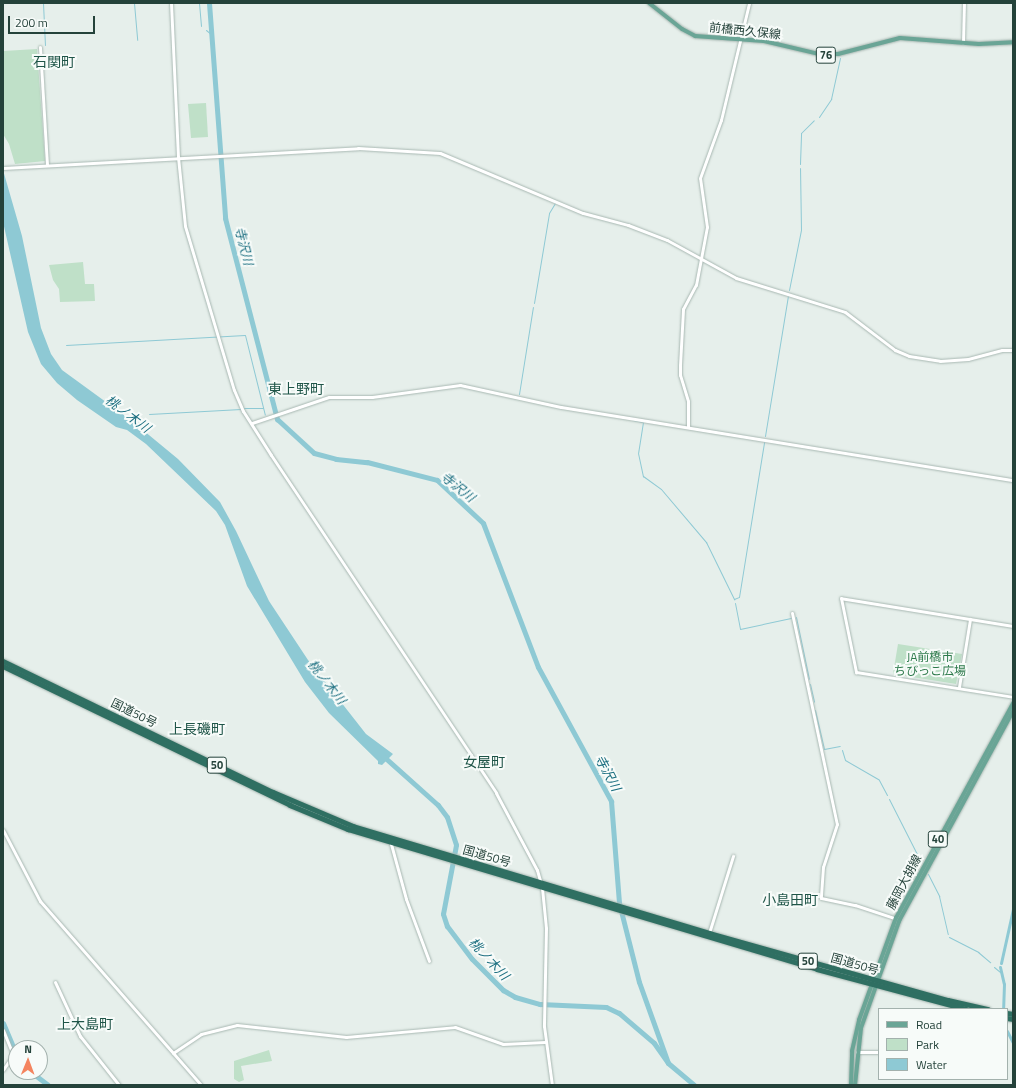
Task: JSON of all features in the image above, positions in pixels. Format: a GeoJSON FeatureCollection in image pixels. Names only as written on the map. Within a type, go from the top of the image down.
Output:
{"type":"FeatureCollection","features":[{"type":"Feature","properties":{"kind":"highway","name":"国道50号"},"geometry":{"type":"LineString","coordinates":[[3,661],[291,801],[360,828],[438,855],[542,888],[616,907],[963,1008]]}},
{"type":"Feature","properties":{"kind":"highway","name":"国道50号"},"geometry":{"type":"LineString","coordinates":[[3,666],[290,805],[391,844],[438,855]]}},
{"type":"Feature","properties":{"kind":"highway","name":"国道50号"},"geometry":{"type":"LineString","coordinates":[[469,864],[541,882],[616,907]]}},
{"type":"Feature","properties":{"kind":"highway","name":"国道50号"},"geometry":{"type":"LineString","coordinates":[[630,911],[874,982],[984,1008]]}},
{"type":"Feature","properties":{"kind":"main road","name":"前橋西久保線"},"geometry":{"type":"LineString","coordinates":[[649,3],[691,34],[776,43],[826,55],[900,38],[962,43],[1013,42]]}},
{"type":"Feature","properties":{"kind":"main road","name":"藤岡大胡線"},"geometry":{"type":"LineString","coordinates":[[851,1085],[854,1040],[897,920],[1013,703]]}},
{"type":"Feature","properties":{"kind":"main road","name":"藤岡大胡線"},"geometry":{"type":"LineString","coordinates":[[897,920],[1013,711]]}},
{"type":"Feature","properties":{"kind":"main road","name":"藤岡大胡線"},"geometry":{"type":"LineString","coordinates":[[855,1085],[857,1052],[861,1028],[874,982]]}},
{"type":"Feature","properties":{"kind":"street"},"geometry":{"type":"LineString","coordinates":[[171,3],[178,158],[188,240],[234,390],[252,424],[496,793],[523,842],[541,882],[542,888],[546,928],[544,1016],[552,1085]]}},
{"type":"Feature","properties":{"kind":"street"},"geometry":{"type":"LineString","coordinates":[[688,426],[688,401],[680,375],[683,313],[696,285],[707,225],[700,178],[721,120],[749,3]]}},
{"type":"Feature","properties":{"kind":"street"},"geometry":{"type":"LineString","coordinates":[[962,43],[964,3]]}},
{"type":"Feature","properties":{"kind":"street"},"geometry":{"type":"LineString","coordinates":[[40,47],[47,165]]}},
{"type":"Feature","properties":{"kind":"street"},"geometry":{"type":"LineString","coordinates":[[3,168],[358,148],[440,153],[583,213],[653,234],[701,257],[736,278],[845,312],[895,350],[917,359],[935,361],[963,359],[999,350],[1013,350]]}},
{"type":"Feature","properties":{"kind":"street"},"geometry":{"type":"LineString","coordinates":[[252,424],[271,416],[329,397],[372,397],[460,385],[561,407],[688,426],[1013,480]]}},
{"type":"Feature","properties":{"kind":"street"},"geometry":{"type":"LineString","coordinates":[[1013,626],[841,598],[856,672],[959,687],[1013,697]]}},
{"type":"Feature","properties":{"kind":"street"},"geometry":{"type":"LineString","coordinates":[[792,613],[837,824],[823,867],[821,898],[855,905],[897,920]]}},
{"type":"Feature","properties":{"kind":"street"},"geometry":{"type":"LineString","coordinates":[[959,687],[970,619]]}},
{"type":"Feature","properties":{"kind":"street"},"geometry":{"type":"LineString","coordinates":[[3,830],[40,902],[202,1085]]}},
{"type":"Feature","properties":{"kind":"street"},"geometry":{"type":"LineString","coordinates":[[391,844],[406,898],[429,961]]}},
{"type":"Feature","properties":{"kind":"street"},"geometry":{"type":"LineString","coordinates":[[709,933],[732,856]]}},
{"type":"Feature","properties":{"kind":"street"},"geometry":{"type":"LineString","coordinates":[[55,982],[80,1036],[119,1085]]}},
{"type":"Feature","properties":{"kind":"street"},"geometry":{"type":"LineString","coordinates":[[173,1053],[201,1034],[237,1026],[346,1037],[455,1026],[503,1044],[546,1042]]}},
{"type":"Feature","properties":{"kind":"street"},"geometry":{"type":"LineString","coordinates":[[3,1030],[13,1055],[3,1070]]}},
{"type":"Feature","properties":{"kind":"street"},"geometry":{"type":"LineString","coordinates":[[857,1052],[878,1052]]}},
{"type":"Feature","properties":{"kind":"green space"},"geometry":{"type":"Polygon","coordinates":[[[37,49],[45,161],[15,164],[9,144],[3,134],[3,51],[37,49]]]}},
{"type":"Feature","properties":{"kind":"green space"},"geometry":{"type":"Polygon","coordinates":[[[206,103],[208,137],[191,138],[188,104],[206,103]]]}},
{"type":"Feature","properties":{"kind":"green space"},"geometry":{"type":"Polygon","coordinates":[[[83,262],[85,284],[94,284],[95,301],[60,302],[59,289],[53,280],[49,265],[83,262]]]}},
{"type":"Feature","properties":{"kind":"green space","name":"JA前橋市 ちびっこ広場"},"geometry":{"type":"Polygon","coordinates":[[[898,644],[962,654],[956,684],[893,674],[898,644]]]}},
{"type":"Feature","properties":{"kind":"green space"},"geometry":{"type":"Polygon","coordinates":[[[269,1050],[272,1061],[241,1066],[244,1080],[239,1082],[234,1079],[234,1061],[269,1050]]]}},
{"type":"Feature","properties":{"kind":"water"},"geometry":{"type":"Polygon","coordinates":[[[3,170],[22,236],[41,328],[51,354],[62,370],[132,421],[178,459],[220,502],[236,531],[269,601],[308,660],[366,734],[393,754],[382,765],[378,764],[378,761],[329,713],[305,682],[247,586],[225,525],[216,511],[146,444],[127,430],[116,427],[77,400],[57,383],[41,364],[28,332],[3,222],[3,170]]]}},
{"type":"Feature","properties":{"kind":"waterway"},"geometry":{"type":"LineString","coordinates":[[43,3],[45,45]]}},
{"type":"Feature","properties":{"kind":"waterway"},"geometry":{"type":"LineString","coordinates":[[134,3],[137,40]]}},
{"type":"Feature","properties":{"kind":"waterway"},"geometry":{"type":"LineString","coordinates":[[199,3],[201,26]]}},
{"type":"Feature","properties":{"kind":"waterway","name":"寺沢川"},"geometry":{"type":"LineString","coordinates":[[209,3],[225,218],[277,419],[314,453],[336,459],[367,462],[437,480],[483,523],[538,667],[611,801],[619,903],[639,982],[668,1063]]}},
{"type":"Feature","properties":{"kind":"waterway","name":"寺沢川"},"geometry":{"type":"LineString","coordinates":[[206,30],[211,34]]}},
{"type":"Feature","properties":{"kind":"waterway"},"geometry":{"type":"LineString","coordinates":[[819,117],[831,99],[840,58]]}},
{"type":"Feature","properties":{"kind":"waterway"},"geometry":{"type":"LineString","coordinates":[[800,164],[801,133],[814,120]]}},
{"type":"Feature","properties":{"kind":"waterway"},"geometry":{"type":"LineString","coordinates":[[789,290],[801,230],[800,168]]}},
{"type":"Feature","properties":{"kind":"waterway"},"geometry":{"type":"LineString","coordinates":[[534,303],[549,213],[555,203]]}},
{"type":"Feature","properties":{"kind":"waterway"},"geometry":{"type":"LineString","coordinates":[[765,436],[788,296]]}},
{"type":"Feature","properties":{"kind":"waterway"},"geometry":{"type":"LineString","coordinates":[[519,394],[533,307]]}},
{"type":"Feature","properties":{"kind":"waterway"},"geometry":{"type":"LineString","coordinates":[[66,345],[245,335],[265,415]]}},
{"type":"Feature","properties":{"kind":"waterway"},"geometry":{"type":"LineString","coordinates":[[244,408],[263,408]]}},
{"type":"Feature","properties":{"kind":"waterway"},"geometry":{"type":"LineString","coordinates":[[149,414],[241,409]]}},
{"type":"Feature","properties":{"kind":"waterway"},"geometry":{"type":"LineString","coordinates":[[633,420],[643,422],[638,453],[643,476],[661,489],[706,542],[734,599],[739,597],[764,442]]}},
{"type":"Feature","properties":{"kind":"waterway"},"geometry":{"type":"LineString","coordinates":[[735,603],[740,629],[791,618]]}},
{"type":"Feature","properties":{"kind":"waterway"},"geometry":{"type":"LineString","coordinates":[[796,617],[809,679]]}},
{"type":"Feature","properties":{"kind":"waterway"},"geometry":{"type":"LineString","coordinates":[[810,684],[814,702]]}},
{"type":"Feature","properties":{"kind":"waterway"},"geometry":{"type":"LineString","coordinates":[[815,710],[824,749],[840,746]]}},
{"type":"Feature","properties":{"kind":"waterway"},"geometry":{"type":"LineString","coordinates":[[842,750],[845,760],[879,780],[887,795]]}},
{"type":"Feature","properties":{"kind":"waterway","name":"桃ノ木川"},"geometry":{"type":"LineString","coordinates":[[382,755],[438,805],[447,817],[456,845],[443,914],[447,926],[472,959],[503,990],[515,997],[540,1004],[606,1007],[619,1013],[654,1043],[668,1063],[694,1085]]}},
{"type":"Feature","properties":{"kind":"waterway"},"geometry":{"type":"LineString","coordinates":[[889,799],[921,862]]}},
{"type":"Feature","properties":{"kind":"waterway"},"geometry":{"type":"LineString","coordinates":[[928,874],[939,896],[948,934]]}},
{"type":"Feature","properties":{"kind":"waterway"},"geometry":{"type":"LineString","coordinates":[[1001,963],[1013,909]]}},
{"type":"Feature","properties":{"kind":"waterway"},"geometry":{"type":"LineString","coordinates":[[949,937],[978,952],[990,962]]}},
{"type":"Feature","properties":{"kind":"waterway"},"geometry":{"type":"LineString","coordinates":[[994,967],[1000,972]]}},
{"type":"Feature","properties":{"kind":"waterway"},"geometry":{"type":"LineString","coordinates":[[1000,967],[1004,984],[1003,1008]]}},
{"type":"Feature","properties":{"kind":"waterway"},"geometry":{"type":"LineString","coordinates":[[3,1023],[10,1040]]}},
{"type":"Feature","properties":{"kind":"waterway"},"geometry":{"type":"LineString","coordinates":[[1008,1033],[1013,1043]]}},
{"type":"Feature","properties":{"kind":"waterway"},"geometry":{"type":"LineString","coordinates":[[41,1080],[48,1085]]}},
{"type":"Feature","properties":{"kind":"district","name":"石関町"},"geometry":{"type":"Point","coordinates":[54,62]}},
{"type":"Feature","properties":{"kind":"district","name":"東上野町"},"geometry":{"type":"Point","coordinates":[296,389]}},
{"type":"Feature","properties":{"kind":"district","name":"上長磯町"},"geometry":{"type":"Point","coordinates":[197,729]}},
{"type":"Feature","properties":{"kind":"district","name":"女屋町"},"geometry":{"type":"Point","coordinates":[484,762]}},
{"type":"Feature","properties":{"kind":"district","name":"小島田町"},"geometry":{"type":"Point","coordinates":[790,900]}},
{"type":"Feature","properties":{"kind":"district","name":"上大島町"},"geometry":{"type":"Point","coordinates":[85,1024]}}]}
